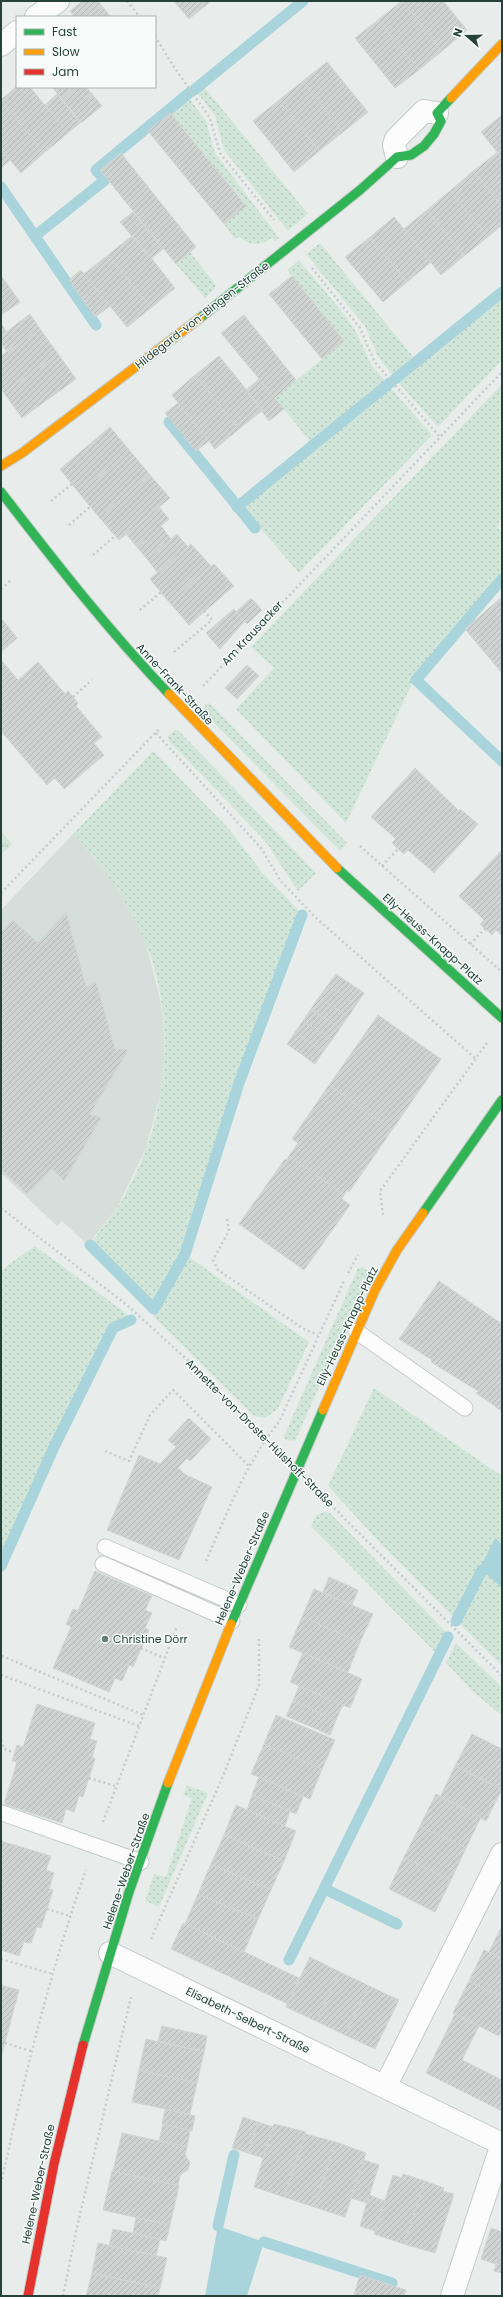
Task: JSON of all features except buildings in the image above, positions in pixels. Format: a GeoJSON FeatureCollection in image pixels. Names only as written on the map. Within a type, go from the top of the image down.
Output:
{"type":"FeatureCollection","features":[{"type":"Feature","properties":{"kind":"street"},"geometry":{"type":"LineString","coordinates":[[37,16],[58,1]]}},
{"type":"Feature","properties":{"kind":"street"},"geometry":{"type":"LineString","coordinates":[[1,45],[16,33]]}},
{"type":"Feature","properties":{"kind":"street","name":"Hildegard-von-Bingen-Straße"},"geometry":{"type":"LineString","coordinates":[[1,466],[22,453],[236,291],[293,243],[360,190],[397,157],[394,145],[396,139],[424,111],[437,114],[502,44]]}},
{"type":"Feature","properties":{"kind":"street","name":"Anne-Frank-Straße"},"geometry":{"type":"LineString","coordinates":[[1,492],[77,591],[128,651],[264,796],[347,878]]}},
{"type":"Feature","properties":{"kind":"street","name":"Elly-Heuss-Knapp-Platz"},"geometry":{"type":"LineString","coordinates":[[347,878],[502,1018]]}},
{"type":"Feature","properties":{"kind":"street","name":"Elly-Heuss-Knapp-Platz"},"geometry":{"type":"LineString","coordinates":[[297,1470],[356,1331],[375,1290],[397,1250],[502,1100]]}},
{"type":"Feature","properties":{"kind":"street","name":"Helene-Weber-Straße"},"geometry":{"type":"LineString","coordinates":[[28,2296],[61,2134],[85,2035],[110,1953],[141,1862],[232,1621],[297,1470]]}},
{"type":"Feature","properties":{"kind":"street"},"geometry":{"type":"LineString","coordinates":[[386,2087],[502,1854]]}},
{"type":"Feature","properties":{"kind":"street","name":"Elisabeth-Selbert-Straße"},"geometry":{"type":"LineString","coordinates":[[110,1953],[502,2144],[452,2296]]}},
{"type":"Feature","properties":{"kind":"lane"},"geometry":{"type":"LineString","coordinates":[[356,1331],[465,1408]]}},
{"type":"Feature","properties":{"kind":"lane"},"geometry":{"type":"LineString","coordinates":[[105,1547],[239,1605]]}},
{"type":"Feature","properties":{"kind":"lane"},"geometry":{"type":"LineString","coordinates":[[103,1564],[232,1621]]}},
{"type":"Feature","properties":{"kind":"lane"},"geometry":{"type":"LineString","coordinates":[[2,1813],[141,1862]]}},
{"type":"Feature","properties":{"kind":"path"},"geometry":{"type":"LineString","coordinates":[[127,1],[139,16]]}},
{"type":"Feature","properties":{"kind":"path"},"geometry":{"type":"LineString","coordinates":[[156,38],[210,118],[220,153],[360,328],[374,361],[440,436]]}},
{"type":"Feature","properties":{"kind":"path","name":"Am Krausacker"},"geometry":{"type":"LineString","coordinates":[[1,893],[182,708],[502,372]]}},
{"type":"Feature","properties":{"kind":"path"},"geometry":{"type":"LineString","coordinates":[[51,502],[72,484]]}},
{"type":"Feature","properties":{"kind":"path"},"geometry":{"type":"LineString","coordinates":[[69,525],[91,506]]}},
{"type":"Feature","properties":{"kind":"path"},"geometry":{"type":"LineString","coordinates":[[93,555],[115,536]]}},
{"type":"Feature","properties":{"kind":"path"},"geometry":{"type":"LineString","coordinates":[[1,589],[10,581]]}},
{"type":"Feature","properties":{"kind":"path"},"geometry":{"type":"LineString","coordinates":[[140,610],[161,592]]}},
{"type":"Feature","properties":{"kind":"path"},"geometry":{"type":"LineString","coordinates":[[174,652],[212,620],[204,611]]}},
{"type":"Feature","properties":{"kind":"path"},"geometry":{"type":"LineString","coordinates":[[73,697],[92,680]]}},
{"type":"Feature","properties":{"kind":"path"},"geometry":{"type":"LineString","coordinates":[[202,686],[208,692]]}},
{"type":"Feature","properties":{"kind":"path"},"geometry":{"type":"LineString","coordinates":[[156,733],[261,848],[280,880],[315,917],[475,1058]]}},
{"type":"Feature","properties":{"kind":"path"},"geometry":{"type":"LineString","coordinates":[[360,845],[502,972]]}},
{"type":"Feature","properties":{"kind":"path"},"geometry":{"type":"LineString","coordinates":[[382,866],[398,849]]}},
{"type":"Feature","properties":{"kind":"path"},"geometry":{"type":"LineString","coordinates":[[470,944],[486,928]]}},
{"type":"Feature","properties":{"kind":"path","name":"Annette-von-Droste-Hülshoff-Straße"},"geometry":{"type":"LineString","coordinates":[[1,1208],[128,1305],[194,1366],[502,1676]]}},
{"type":"Feature","properties":{"kind":"path"},"geometry":{"type":"LineString","coordinates":[[226,1219],[229,1231],[213,1260],[218,1270],[302,1328],[318,1335]]}},
{"type":"Feature","properties":{"kind":"path"},"geometry":{"type":"LineString","coordinates":[[105,1451],[129,1461],[150,1414],[173,1390],[250,1467]]}},
{"type":"Feature","properties":{"kind":"path"},"geometry":{"type":"LineString","coordinates":[[63,2296],[82,2204],[133,1986],[223,1776],[259,1685],[259,1631]]}},
{"type":"Feature","properties":{"kind":"path"},"geometry":{"type":"LineString","coordinates":[[141,1648],[164,1658]]}},
{"type":"Feature","properties":{"kind":"path"},"geometry":{"type":"LineString","coordinates":[[2,1656],[142,1715]]}},
{"type":"Feature","properties":{"kind":"path"},"geometry":{"type":"LineString","coordinates":[[1,1674],[138,1726]]}},
{"type":"Feature","properties":{"kind":"path"},"geometry":{"type":"LineString","coordinates":[[1,1740],[4,1749],[13,1752]]}},
{"type":"Feature","properties":{"kind":"path"},"geometry":{"type":"LineString","coordinates":[[89,1778],[115,1786]]}},
{"type":"Feature","properties":{"kind":"path"},"geometry":{"type":"LineString","coordinates":[[46,1909],[70,1916]]}},
{"type":"Feature","properties":{"kind":"path"},"geometry":{"type":"LineString","coordinates":[[1,1958],[52,1974]]}},
{"type":"Feature","properties":{"kind":"path"},"geometry":{"type":"LineString","coordinates":[[5,2043],[31,2051]]}},
{"type":"Feature","properties":{"kind":"shaded area"},"geometry":{"type":"Polygon","coordinates":[[[74,833],[109,876],[131,912],[145,940],[161,1003],[164,1033],[164,1064],[160,1096],[146,1148],[117,1208],[88,1245],[62,1221],[57,1226],[1,1173],[1,910],[74,833]]]}},
{"type":"Feature","properties":{"kind":"green space"},"geometry":{"type":"Polygon","coordinates":[[[204,87],[308,214],[288,231],[224,150],[215,116],[197,92],[204,87]]]}},
{"type":"Feature","properties":{"kind":"green space"},"geometry":{"type":"Polygon","coordinates":[[[189,98],[206,121],[215,153],[279,238],[275,241],[272,238],[260,244],[256,244],[247,242],[239,237],[235,239],[224,224],[246,206],[170,113],[189,98]]]}},
{"type":"Feature","properties":{"kind":"green space"},"geometry":{"type":"Polygon","coordinates":[[[320,243],[415,359],[393,376],[377,355],[365,326],[306,254],[320,243]]]}},
{"type":"Feature","properties":{"kind":"green space"},"geometry":{"type":"Polygon","coordinates":[[[190,252],[216,285],[213,291],[205,298],[176,264],[190,252]]]}},
{"type":"Feature","properties":{"kind":"green space"},"geometry":{"type":"Polygon","coordinates":[[[299,260],[344,314],[356,332],[371,364],[386,382],[312,444],[275,398],[344,341],[287,270],[299,260]]]}},
{"type":"Feature","properties":{"kind":"green space"},"geometry":{"type":"Polygon","coordinates":[[[502,295],[502,360],[438,427],[397,381],[502,295]]]}},
{"type":"Feature","properties":{"kind":"green space"},"geometry":{"type":"Polygon","coordinates":[[[502,384],[502,518],[497,527],[502,534],[502,576],[412,684],[346,823],[236,709],[274,668],[251,647],[502,384]]]}},
{"type":"Feature","properties":{"kind":"green space"},"geometry":{"type":"Polygon","coordinates":[[[390,387],[432,435],[299,573],[242,507],[390,387]]]}},
{"type":"Feature","properties":{"kind":"green space"},"geometry":{"type":"Polygon","coordinates":[[[209,703],[347,843],[340,851],[210,719],[204,711],[204,705],[209,703]]]}},
{"type":"Feature","properties":{"kind":"green space"},"geometry":{"type":"Polygon","coordinates":[[[175,730],[179,731],[316,873],[298,891],[266,842],[169,741],[168,736],[175,730]]]}},
{"type":"Feature","properties":{"kind":"green space"},"geometry":{"type":"Polygon","coordinates":[[[153,751],[229,829],[262,872],[301,913],[227,1110],[182,1252],[309,1342],[278,1409],[265,1418],[254,1416],[153,1316],[158,1309],[92,1242],[117,1208],[134,1178],[147,1145],[157,1111],[163,1076],[164,1041],[162,1006],[155,972],[144,939],[130,910],[113,883],[74,833],[153,751]]]}},
{"type":"Feature","properties":{"kind":"green space"},"geometry":{"type":"Polygon","coordinates":[[[1,831],[12,844],[1,855],[1,831]]]}},
{"type":"Feature","properties":{"kind":"green space"},"geometry":{"type":"Polygon","coordinates":[[[35,1246],[131,1317],[113,1325],[61,1426],[1,1561],[1,1270],[35,1246]]]}},
{"type":"Feature","properties":{"kind":"green space"},"geometry":{"type":"Polygon","coordinates":[[[363,1267],[370,1273],[295,1441],[285,1440],[284,1436],[358,1268],[363,1267]]]}},
{"type":"Feature","properties":{"kind":"green space"},"geometry":{"type":"Polygon","coordinates":[[[374,1388],[502,1476],[502,1666],[383,1546],[328,1486],[374,1388]]]}},
{"type":"Feature","properties":{"kind":"green space"},"geometry":{"type":"Polygon","coordinates":[[[324,1512],[330,1513],[448,1634],[437,1654],[311,1526],[316,1515],[324,1512]]]}},
{"type":"Feature","properties":{"kind":"green space"},"geometry":{"type":"Polygon","coordinates":[[[456,1643],[502,1687],[502,1716],[476,1694],[446,1663],[456,1643]]]}},
{"type":"Feature","properties":{"kind":"green space"},"geometry":{"type":"Polygon","coordinates":[[[187,1785],[208,1793],[159,1907],[145,1901],[154,1874],[166,1877],[192,1798],[183,1795],[187,1785]]]}},
{"type":"Feature","properties":{"kind":"water"},"geometry":{"type":"Polygon","coordinates":[[[495,1538],[502,1544],[502,1588],[480,1568],[495,1538]]]}},
{"type":"Feature","properties":{"kind":"water"},"geometry":{"type":"Polygon","coordinates":[[[218,2226],[264,2242],[247,2296],[205,2296],[218,2226]]]}},
{"type":"Feature","properties":{"kind":"waterway"},"geometry":{"type":"LineString","coordinates":[[194,90],[303,1]]}},
{"type":"Feature","properties":{"kind":"waterway"},"geometry":{"type":"LineString","coordinates":[[35,236],[105,180],[96,170],[189,93]]}},
{"type":"Feature","properties":{"kind":"waterway"},"geometry":{"type":"LineString","coordinates":[[1,187],[96,325]]}},
{"type":"Feature","properties":{"kind":"waterway"},"geometry":{"type":"LineString","coordinates":[[395,379],[502,292]]}},
{"type":"Feature","properties":{"kind":"waterway"},"geometry":{"type":"LineString","coordinates":[[237,507],[391,382]]}},
{"type":"Feature","properties":{"kind":"waterway"},"geometry":{"type":"LineString","coordinates":[[169,422],[255,528]]}},
{"type":"Feature","properties":{"kind":"waterway"},"geometry":{"type":"LineString","coordinates":[[502,579],[416,680],[502,761]]}},
{"type":"Feature","properties":{"kind":"waterway"},"geometry":{"type":"LineString","coordinates":[[90,1245],[154,1309],[185,1254],[239,1083],[302,915]]}},
{"type":"Feature","properties":{"kind":"waterway"},"geometry":{"type":"LineString","coordinates":[[1,1566],[54,1447],[113,1328],[131,1320]]}},
{"type":"Feature","properties":{"kind":"waterway"},"geometry":{"type":"LineString","coordinates":[[456,1621],[482,1570]]}},
{"type":"Feature","properties":{"kind":"waterway"},"geometry":{"type":"LineString","coordinates":[[289,1960],[448,1637]]}},
{"type":"Feature","properties":{"kind":"waterway"},"geometry":{"type":"LineString","coordinates":[[325,1889],[397,1924]]}},
{"type":"Feature","properties":{"kind":"waterway"},"geometry":{"type":"LineString","coordinates":[[218,2226],[234,2155]]}},
{"type":"Feature","properties":{"kind":"waterway"},"geometry":{"type":"LineString","coordinates":[[264,2242],[392,2283]]}},
{"type":"Feature","properties":{"kind":"traffic: fast"},"geometry":{"type":"LineString","coordinates":[[200,318],[360,190],[397,157],[411,155],[424,146],[434,134],[441,121],[437,113],[451,98]]}},
{"type":"Feature","properties":{"kind":"traffic: fast"},"geometry":{"type":"LineString","coordinates":[[1,492],[103,620],[169,694]]}},
{"type":"Feature","properties":{"kind":"traffic: fast"},"geometry":{"type":"LineString","coordinates":[[337,868],[502,1018]]}},
{"type":"Feature","properties":{"kind":"traffic: fast"},"geometry":{"type":"LineString","coordinates":[[423,1213],[502,1100]]}},
{"type":"Feature","properties":{"kind":"traffic: fast"},"geometry":{"type":"LineString","coordinates":[[231,1624],[323,1410]]}},
{"type":"Feature","properties":{"kind":"traffic: fast"},"geometry":{"type":"LineString","coordinates":[[83,2045],[129,1892],[168,1783]]}},
{"type":"Feature","properties":{"kind":"traffic: slow"},"geometry":{"type":"LineString","coordinates":[[451,98],[502,44]]}},
{"type":"Feature","properties":{"kind":"traffic: slow"},"geometry":{"type":"LineString","coordinates":[[1,466],[22,453],[200,318]]}},
{"type":"Feature","properties":{"kind":"traffic: slow"},"geometry":{"type":"LineString","coordinates":[[169,694],[337,868]]}},
{"type":"Feature","properties":{"kind":"traffic: slow"},"geometry":{"type":"LineString","coordinates":[[323,1410],[375,1290],[397,1250],[423,1213]]}},
{"type":"Feature","properties":{"kind":"traffic: slow"},"geometry":{"type":"LineString","coordinates":[[168,1783],[231,1624]]}},
{"type":"Feature","properties":{"kind":"traffic: jam"},"geometry":{"type":"LineString","coordinates":[[28,2296],[54,2164],[83,2045]]}},
{"type":"Feature","properties":{"kind":"place","name":"Christine Dörr"},"geometry":{"type":"Point","coordinates":[105,1639]}}]}
